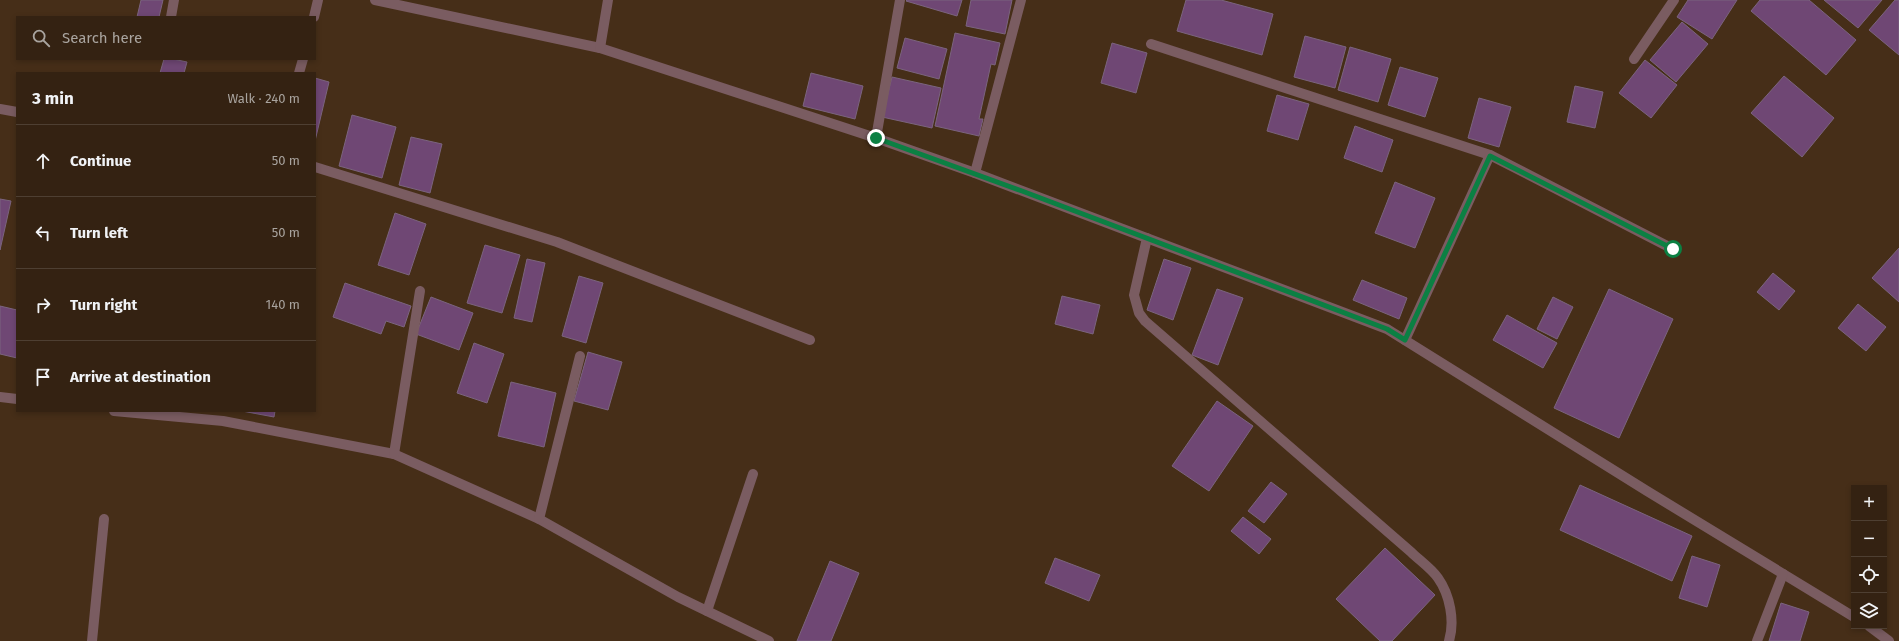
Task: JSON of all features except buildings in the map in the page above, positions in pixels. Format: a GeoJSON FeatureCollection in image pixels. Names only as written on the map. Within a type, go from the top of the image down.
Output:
{"type":"FeatureCollection","features":[{"type":"Feature","properties":{"kind":"street"},"geometry":{"type":"LineString","coordinates":[[171,16],[174,0]]}},
{"type":"Feature","properties":{"kind":"street"},"geometry":{"type":"LineString","coordinates":[[314,16],[318,0]]}},
{"type":"Feature","properties":{"kind":"street"},"geometry":{"type":"LineString","coordinates":[[375,0],[600,48],[876,138],[975,173],[1387,329],[1851,615]]}},
{"type":"Feature","properties":{"kind":"street"},"geometry":{"type":"LineString","coordinates":[[600,48],[608,0]]}},
{"type":"Feature","properties":{"kind":"street"},"geometry":{"type":"LineString","coordinates":[[876,138],[900,0]]}},
{"type":"Feature","properties":{"kind":"street"},"geometry":{"type":"LineString","coordinates":[[975,173],[1021,0]]}},
{"type":"Feature","properties":{"kind":"street"},"geometry":{"type":"LineString","coordinates":[[1634,59],[1674,0]]}},
{"type":"Feature","properties":{"kind":"street"},"geometry":{"type":"LineString","coordinates":[[1151,44],[1490,156],[1673,249]]}},
{"type":"Feature","properties":{"kind":"street"},"geometry":{"type":"LineString","coordinates":[[299,72],[303,60]]}},
{"type":"Feature","properties":{"kind":"street"},"geometry":{"type":"LineString","coordinates":[[0,109],[16,112]]}},
{"type":"Feature","properties":{"kind":"street"},"geometry":{"type":"LineString","coordinates":[[1405,340],[1490,156]]}},
{"type":"Feature","properties":{"kind":"street"},"geometry":{"type":"LineString","coordinates":[[316,167],[557,242],[810,340]]}},
{"type":"Feature","properties":{"kind":"street"},"geometry":{"type":"LineString","coordinates":[[1146,238],[1134,295],[1139,313],[1146,321],[1411,552],[1438,578],[1450,604],[1452,630],[1449,641]]}},
{"type":"Feature","properties":{"kind":"street"},"geometry":{"type":"LineString","coordinates":[[394,454],[420,291]]}},
{"type":"Feature","properties":{"kind":"street"},"geometry":{"type":"LineString","coordinates":[[539,519],[580,356]]}},
{"type":"Feature","properties":{"kind":"street"},"geometry":{"type":"LineString","coordinates":[[0,397],[16,399]]}},
{"type":"Feature","properties":{"kind":"street"},"geometry":{"type":"LineString","coordinates":[[136,412],[224,416],[394,454],[539,519],[678,597],[769,641]]}},
{"type":"Feature","properties":{"kind":"street"},"geometry":{"type":"LineString","coordinates":[[707,611],[753,474]]}},
{"type":"Feature","properties":{"kind":"street"},"geometry":{"type":"LineString","coordinates":[[92,641],[104,519]]}},
{"type":"Feature","properties":{"kind":"street"},"geometry":{"type":"LineString","coordinates":[[1757,641],[1783,574]]}},
{"type":"Feature","properties":{"kind":"street"},"geometry":{"type":"LineString","coordinates":[[1873,629],[1890,641]]}},
{"type":"Feature","properties":{"kind":"route"},"geometry":{"type":"LineString","coordinates":[[876,138],[975,173],[1387,329],[1405,340],[1490,156],[1673,249]]}}]}
